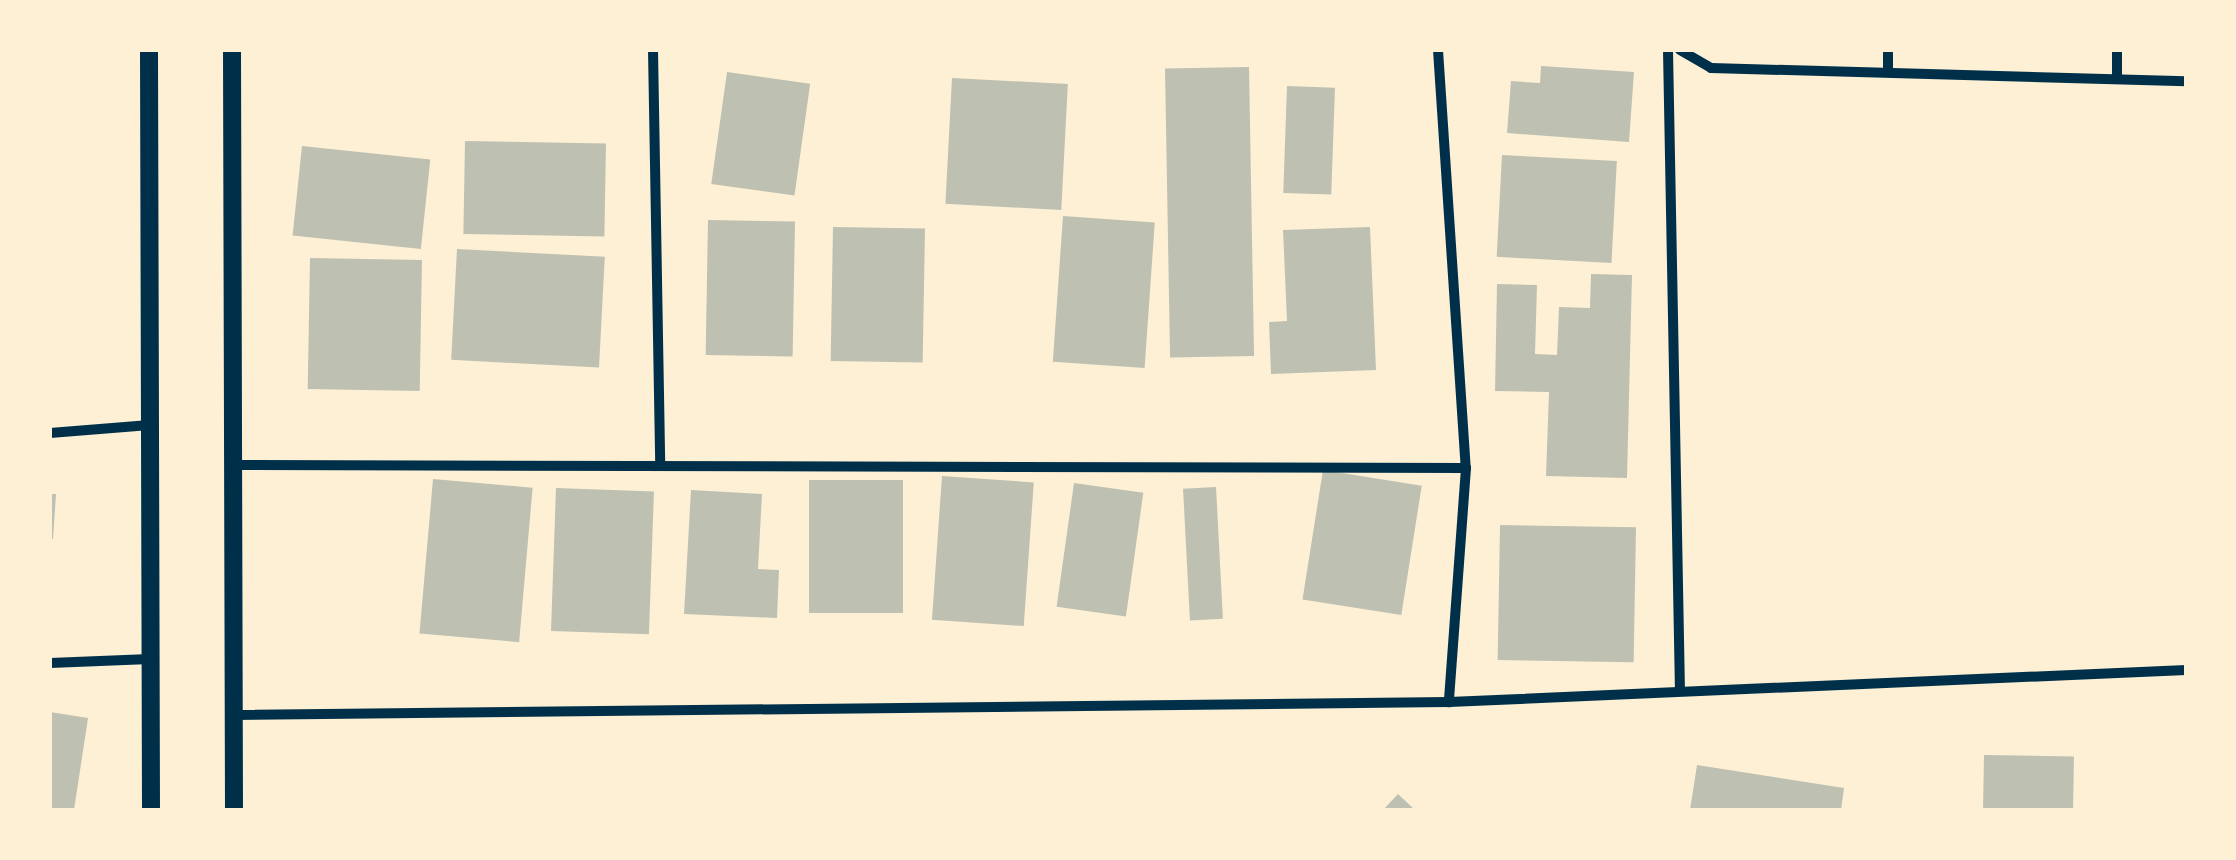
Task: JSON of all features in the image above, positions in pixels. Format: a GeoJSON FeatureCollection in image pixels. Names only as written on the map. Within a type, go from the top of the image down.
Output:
{"type":"FeatureCollection","features":[{"type":"Feature","properties":{"kind":"street"},"geometry":{"type":"LineString","coordinates":[[148,50],[151,810]]}},
{"type":"Feature","properties":{"kind":"street"},"geometry":{"type":"LineString","coordinates":[[232,50],[234,810]]}},
{"type":"Feature","properties":{"kind":"street"},"geometry":{"type":"LineString","coordinates":[[653,50],[660,466]]}},
{"type":"Feature","properties":{"kind":"street"},"geometry":{"type":"LineString","coordinates":[[1438,50],[1466,468],[1449,702]]}},
{"type":"Feature","properties":{"kind":"street"},"geometry":{"type":"LineString","coordinates":[[1668,50],[1680,691]]}},
{"type":"Feature","properties":{"kind":"street"},"geometry":{"type":"LineString","coordinates":[[1680,50],[1711,68],[2186,81]]}},
{"type":"Feature","properties":{"kind":"street"},"geometry":{"type":"LineString","coordinates":[[1888,50],[1888,71]]}},
{"type":"Feature","properties":{"kind":"street"},"geometry":{"type":"LineString","coordinates":[[2117,50],[2117,79]]}},
{"type":"Feature","properties":{"kind":"street"},"geometry":{"type":"LineString","coordinates":[[50,433],[150,425]]}},
{"type":"Feature","properties":{"kind":"street"},"geometry":{"type":"LineString","coordinates":[[233,465],[1466,468]]}},
{"type":"Feature","properties":{"kind":"street"},"geometry":{"type":"LineString","coordinates":[[50,663],[150,659]]}},
{"type":"Feature","properties":{"kind":"street"},"geometry":{"type":"LineString","coordinates":[[234,715],[1449,702],[2186,670]]}},
{"type":"Feature","properties":{"kind":"building"},"geometry":{"type":"Polygon","coordinates":[[[1541,66],[1634,72],[1629,142],[1507,133],[1511,81],[1540,83],[1541,66]]]}},
{"type":"Feature","properties":{"kind":"building"},"geometry":{"type":"Polygon","coordinates":[[[1249,67],[1254,356],[1170,357],[1165,68],[1249,67]]]}},
{"type":"Feature","properties":{"kind":"building"},"geometry":{"type":"Polygon","coordinates":[[[727,72],[810,84],[794,196],[711,184],[727,72]]]}},
{"type":"Feature","properties":{"kind":"building"},"geometry":{"type":"Polygon","coordinates":[[[952,78],[1068,84],[1061,210],[945,204],[952,78]]]}},
{"type":"Feature","properties":{"kind":"building"},"geometry":{"type":"Polygon","coordinates":[[[1287,86],[1335,88],[1331,195],[1283,193],[1287,86]]]}},
{"type":"Feature","properties":{"kind":"building"},"geometry":{"type":"Polygon","coordinates":[[[465,141],[606,143],[604,236],[463,234],[465,141]]]}},
{"type":"Feature","properties":{"kind":"building"},"geometry":{"type":"Polygon","coordinates":[[[302,146],[430,159],[421,249],[293,236],[302,146]]]}},
{"type":"Feature","properties":{"kind":"building"},"geometry":{"type":"Polygon","coordinates":[[[1502,155],[1617,161],[1612,263],[1497,257],[1502,155]]]}},
{"type":"Feature","properties":{"kind":"building"},"geometry":{"type":"Polygon","coordinates":[[[1063,216],[1155,222],[1145,368],[1053,362],[1063,216]]]}},
{"type":"Feature","properties":{"kind":"building"},"geometry":{"type":"Polygon","coordinates":[[[708,220],[795,222],[793,356],[706,355],[708,220]]]}},
{"type":"Feature","properties":{"kind":"building"},"geometry":{"type":"Polygon","coordinates":[[[833,227],[925,229],[923,363],[831,361],[833,227]]]}},
{"type":"Feature","properties":{"kind":"building"},"geometry":{"type":"Polygon","coordinates":[[[1370,227],[1376,370],[1271,374],[1269,322],[1287,321],[1283,230],[1370,227]]]}},
{"type":"Feature","properties":{"kind":"building"},"geometry":{"type":"Polygon","coordinates":[[[457,249],[605,257],[599,368],[451,360],[457,249]]]}},
{"type":"Feature","properties":{"kind":"building"},"geometry":{"type":"Polygon","coordinates":[[[310,258],[422,260],[420,391],[308,389],[310,258]]]}},
{"type":"Feature","properties":{"kind":"building"},"geometry":{"type":"Polygon","coordinates":[[[1591,274],[1632,275],[1627,478],[1546,476],[1549,392],[1495,391],[1497,284],[1537,285],[1535,354],[1557,355],[1559,307],[1590,308],[1591,274]]]}},
{"type":"Feature","properties":{"kind":"building"},"geometry":{"type":"Polygon","coordinates":[[[1323,470],[1422,486],[1401,615],[1303,599],[1323,470]]]}},
{"type":"Feature","properties":{"kind":"building"},"geometry":{"type":"Polygon","coordinates":[[[942,476],[1034,482],[1024,626],[932,620],[942,476]]]}},
{"type":"Feature","properties":{"kind":"building"},"geometry":{"type":"Polygon","coordinates":[[[433,479],[533,488],[519,642],[419,633],[433,479]]]}},
{"type":"Feature","properties":{"kind":"building"},"geometry":{"type":"Polygon","coordinates":[[[809,480],[903,480],[903,613],[809,613],[809,480]]]}},
{"type":"Feature","properties":{"kind":"building"},"geometry":{"type":"Polygon","coordinates":[[[1074,483],[1143,493],[1126,617],[1057,607],[1074,483]]]}},
{"type":"Feature","properties":{"kind":"building"},"geometry":{"type":"Polygon","coordinates":[[[1216,487],[1223,619],[1190,621],[1183,489],[1216,487]]]}},
{"type":"Feature","properties":{"kind":"building"},"geometry":{"type":"Polygon","coordinates":[[[556,488],[654,491],[649,634],[551,631],[556,488]]]}},
{"type":"Feature","properties":{"kind":"building"},"geometry":{"type":"Polygon","coordinates":[[[691,490],[762,494],[758,569],[779,570],[777,618],[684,614],[691,490]]]}},
{"type":"Feature","properties":{"kind":"building"},"geometry":{"type":"Polygon","coordinates":[[[50,494],[56,494],[53,539],[50,539],[50,494]]]}},
{"type":"Feature","properties":{"kind":"building"},"geometry":{"type":"Polygon","coordinates":[[[1500,525],[1636,527],[1634,662],[1498,660],[1500,525]]]}},
{"type":"Feature","properties":{"kind":"building"},"geometry":{"type":"Polygon","coordinates":[[[50,712],[88,718],[74,810],[50,810],[50,712]]]}},
{"type":"Feature","properties":{"kind":"building"},"geometry":{"type":"Polygon","coordinates":[[[1984,755],[2074,757],[2073,810],[1983,810],[1984,755]]]}},
{"type":"Feature","properties":{"kind":"building"},"geometry":{"type":"Polygon","coordinates":[[[1697,765],[1844,788],[1841,810],[1690,810],[1697,765]]]}},
{"type":"Feature","properties":{"kind":"building"},"geometry":{"type":"Polygon","coordinates":[[[1398,794],[1415,810],[1383,810],[1398,794]]]}}]}
